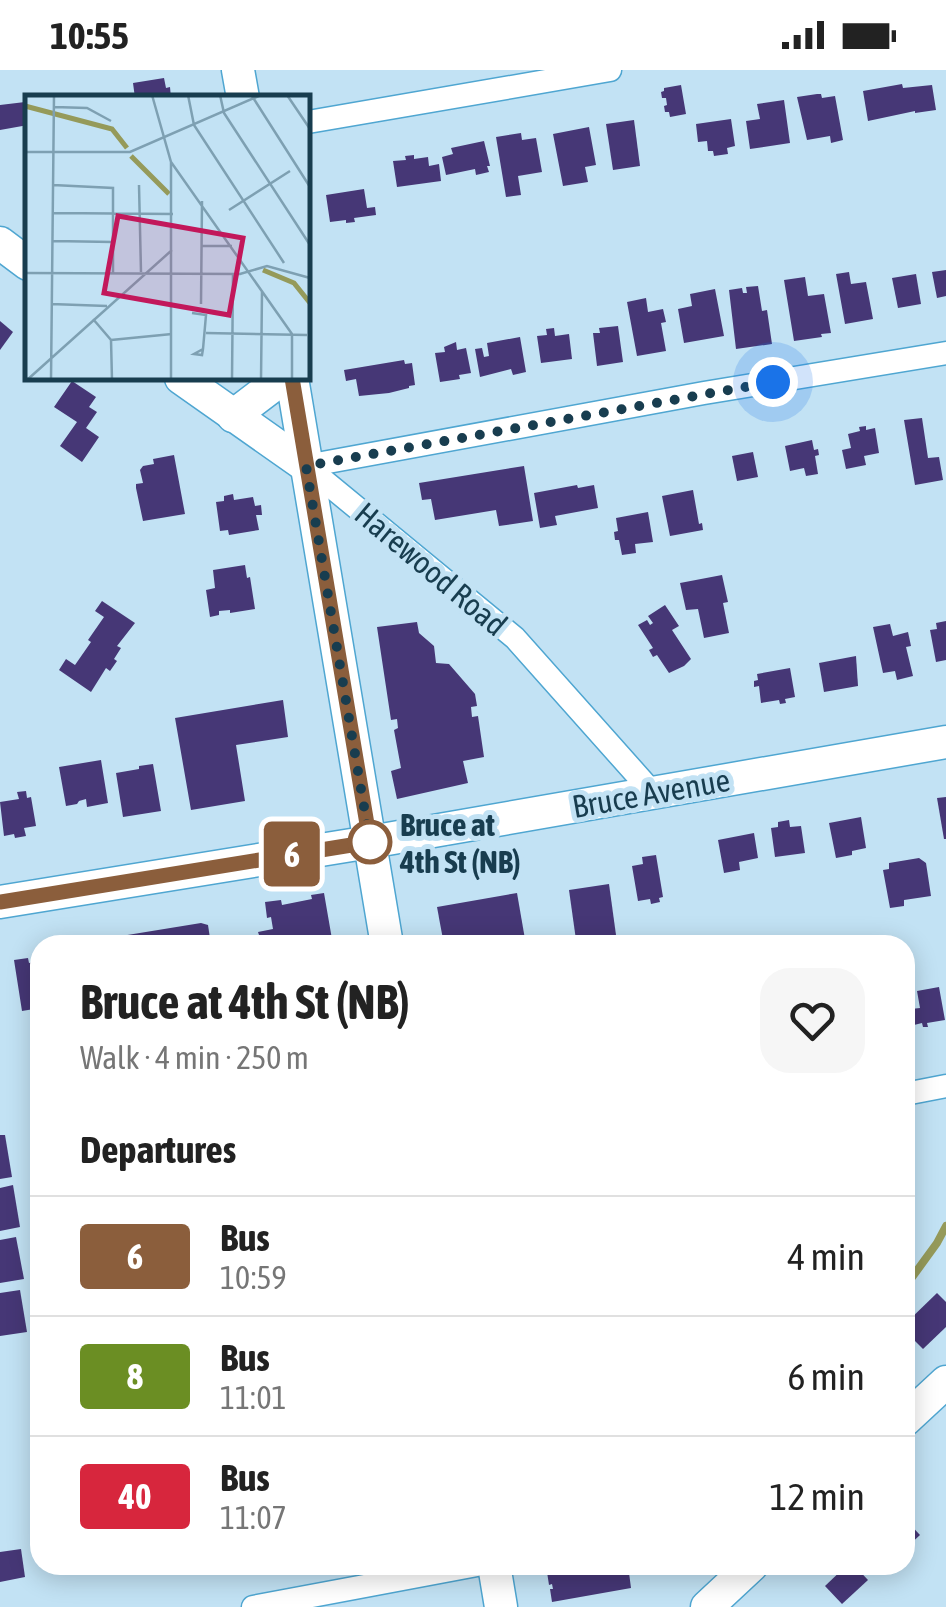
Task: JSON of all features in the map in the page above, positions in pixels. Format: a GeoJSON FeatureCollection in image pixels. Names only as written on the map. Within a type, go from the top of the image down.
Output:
{"type":"FeatureCollection","features":[{"type":"Feature","properties":{"kind":"street"},"geometry":{"type":"LineString","coordinates":[[238,70],[242,95]]}},
{"type":"Feature","properties":{"kind":"street"},"geometry":{"type":"LineString","coordinates":[[310,122],[610,70]]}},
{"type":"Feature","properties":{"kind":"street"},"geometry":{"type":"LineString","coordinates":[[0,243],[25,262]]}},
{"type":"Feature","properties":{"kind":"street"},"geometry":{"type":"LineString","coordinates":[[306,466],[946,353]]}},
{"type":"Feature","properties":{"kind":"street","name":"Harewood Road"},"geometry":{"type":"LineString","coordinates":[[184,380],[306,466],[515,638],[653,793]]}},
{"type":"Feature","properties":{"kind":"street"},"geometry":{"type":"LineString","coordinates":[[233,416],[271,388],[275,380]]}},
{"type":"Feature","properties":{"kind":"street"},"geometry":{"type":"LineString","coordinates":[[292,380],[386,935]]}},
{"type":"Feature","properties":{"kind":"street","name":"Bruce Avenue"},"geometry":{"type":"LineString","coordinates":[[0,902],[946,742]]}},
{"type":"Feature","properties":{"kind":"street"},"geometry":{"type":"LineString","coordinates":[[915,1092],[946,1086]]}},
{"type":"Feature","properties":{"kind":"street"},"geometry":{"type":"LineString","coordinates":[[915,1411],[946,1382]]}},
{"type":"Feature","properties":{"kind":"street"},"geometry":{"type":"LineString","coordinates":[[253,1607],[424,1575]]}},
{"type":"Feature","properties":{"kind":"street"},"geometry":{"type":"LineString","coordinates":[[496,1575],[502,1607]]}},
{"type":"Feature","properties":{"kind":"street"},"geometry":{"type":"LineString","coordinates":[[707,1607],[741,1575]]}},
{"type":"Feature","properties":{"kind":"building"},"geometry":{"type":"Polygon","coordinates":[[[164,78],[171,95],[135,95],[133,83],[164,78]]]}},
{"type":"Feature","properties":{"kind":"building"},"geometry":{"type":"Polygon","coordinates":[[[902,84],[903,88],[932,85],[936,110],[868,121],[863,91],[902,84]]]}},
{"type":"Feature","properties":{"kind":"building"},"geometry":{"type":"Polygon","coordinates":[[[681,85],[686,114],[670,117],[665,112],[666,98],[662,98],[661,92],[681,85]]]}},
{"type":"Feature","properties":{"kind":"building"},"geometry":{"type":"Polygon","coordinates":[[[821,94],[822,98],[835,96],[843,140],[831,143],[830,136],[807,140],[797,97],[821,94]]]}},
{"type":"Feature","properties":{"kind":"building"},"geometry":{"type":"Polygon","coordinates":[[[784,100],[790,143],[750,149],[746,121],[760,119],[757,104],[784,100]]]}},
{"type":"Feature","properties":{"kind":"building"},"geometry":{"type":"Polygon","coordinates":[[[25,102],[25,126],[0,130],[0,105],[25,102]]]}},
{"type":"Feature","properties":{"kind":"building"},"geometry":{"type":"Polygon","coordinates":[[[731,119],[735,146],[727,148],[728,154],[714,156],[713,151],[708,151],[707,141],[698,142],[696,124],[731,119]]]}},
{"type":"Feature","properties":{"kind":"building"},"geometry":{"type":"Polygon","coordinates":[[[634,120],[640,166],[613,170],[606,124],[634,120]]]}},
{"type":"Feature","properties":{"kind":"building"},"geometry":{"type":"Polygon","coordinates":[[[589,127],[596,165],[585,167],[588,182],[563,186],[553,134],[589,127]]]}},
{"type":"Feature","properties":{"kind":"building"},"geometry":{"type":"Polygon","coordinates":[[[521,133],[522,140],[536,138],[542,172],[518,176],[521,195],[506,197],[496,137],[521,133]]]}},
{"type":"Feature","properties":{"kind":"building"},"geometry":{"type":"Polygon","coordinates":[[[484,141],[489,172],[476,175],[475,169],[446,175],[442,157],[453,154],[451,148],[484,141]]]}},
{"type":"Feature","properties":{"kind":"building"},"geometry":{"type":"Polygon","coordinates":[[[414,155],[414,159],[428,157],[429,166],[439,164],[441,181],[397,187],[393,161],[414,155]]]}},
{"type":"Feature","properties":{"kind":"building"},"geometry":{"type":"Polygon","coordinates":[[[364,189],[367,208],[375,207],[376,215],[354,218],[355,222],[330,222],[326,195],[364,189]]]}},
{"type":"Feature","properties":{"kind":"building"},"geometry":{"type":"Polygon","coordinates":[[[946,270],[946,296],[937,298],[932,272],[946,270]]]}},
{"type":"Feature","properties":{"kind":"building"},"geometry":{"type":"Polygon","coordinates":[[[849,272],[851,284],[866,282],[873,319],[845,324],[836,274],[849,272]]]}},
{"type":"Feature","properties":{"kind":"building"},"geometry":{"type":"Polygon","coordinates":[[[916,274],[921,304],[898,308],[892,278],[916,274]]]}},
{"type":"Feature","properties":{"kind":"building"},"geometry":{"type":"Polygon","coordinates":[[[805,277],[808,296],[824,294],[831,333],[794,341],[784,280],[805,277]]]}},
{"type":"Feature","properties":{"kind":"building"},"geometry":{"type":"Polygon","coordinates":[[[758,286],[762,311],[767,310],[772,344],[736,349],[729,290],[742,288],[747,293],[746,287],[758,286]]]}},
{"type":"Feature","properties":{"kind":"building"},"geometry":{"type":"Polygon","coordinates":[[[715,289],[724,336],[684,343],[678,309],[692,306],[690,294],[715,289]]]}},
{"type":"Feature","properties":{"kind":"building"},"geometry":{"type":"Polygon","coordinates":[[[646,298],[648,312],[663,309],[666,351],[637,356],[627,302],[646,298]]]}},
{"type":"Feature","properties":{"kind":"building"},"geometry":{"type":"Polygon","coordinates":[[[0,321],[13,332],[0,350],[0,321]]]}},
{"type":"Feature","properties":{"kind":"building"},"geometry":{"type":"Polygon","coordinates":[[[618,326],[623,362],[597,366],[593,333],[600,333],[599,328],[618,326]]]}},
{"type":"Feature","properties":{"kind":"building"},"geometry":{"type":"Polygon","coordinates":[[[554,328],[555,336],[569,334],[572,359],[541,363],[537,336],[547,335],[546,329],[554,328]]]}},
{"type":"Feature","properties":{"kind":"building"},"geometry":{"type":"Polygon","coordinates":[[[520,337],[526,372],[513,375],[511,369],[480,377],[475,349],[482,348],[484,357],[489,356],[487,343],[520,337]]]}},
{"type":"Feature","properties":{"kind":"building"},"geometry":{"type":"Polygon","coordinates":[[[456,342],[457,350],[466,348],[471,373],[440,382],[435,353],[445,352],[444,347],[456,342]]]}},
{"type":"Feature","properties":{"kind":"building"},"geometry":{"type":"Polygon","coordinates":[[[404,360],[405,364],[412,363],[415,385],[409,388],[359,396],[356,379],[346,381],[344,370],[404,360]]]}},
{"type":"Feature","properties":{"kind":"building"},"geometry":{"type":"Polygon","coordinates":[[[72,381],[96,397],[89,407],[97,412],[86,428],[99,437],[82,462],[60,446],[77,422],[54,407],[72,381]]]}},
{"type":"Feature","properties":{"kind":"building"},"geometry":{"type":"Polygon","coordinates":[[[922,418],[928,458],[939,457],[943,480],[915,485],[904,420],[922,418]]]}},
{"type":"Feature","properties":{"kind":"building"},"geometry":{"type":"Polygon","coordinates":[[[866,426],[866,430],[875,428],[879,453],[864,456],[866,465],[846,469],[842,450],[851,448],[848,434],[866,426]]]}},
{"type":"Feature","properties":{"kind":"building"},"geometry":{"type":"Polygon","coordinates":[[[812,440],[814,450],[818,449],[818,474],[806,476],[804,468],[790,471],[785,446],[812,440]]]}},
{"type":"Feature","properties":{"kind":"building"},"geometry":{"type":"Polygon","coordinates":[[[753,452],[758,477],[737,481],[732,456],[753,452]]]}},
{"type":"Feature","properties":{"kind":"building"},"geometry":{"type":"Polygon","coordinates":[[[174,455],[185,514],[143,521],[136,488],[136,484],[143,483],[140,470],[154,464],[153,459],[174,455]]]}},
{"type":"Feature","properties":{"kind":"building"},"geometry":{"type":"Polygon","coordinates":[[[524,466],[533,521],[499,526],[496,510],[435,520],[431,499],[422,500],[419,483],[524,466]]]}},
{"type":"Feature","properties":{"kind":"building"},"geometry":{"type":"Polygon","coordinates":[[[594,485],[598,508],[555,516],[557,525],[540,528],[534,493],[594,485]]]}},
{"type":"Feature","properties":{"kind":"building"},"geometry":{"type":"Polygon","coordinates":[[[693,490],[703,530],[670,536],[662,496],[693,490]]]}},
{"type":"Feature","properties":{"kind":"building"},"geometry":{"type":"Polygon","coordinates":[[[233,494],[234,500],[253,497],[255,506],[261,505],[262,515],[256,515],[259,530],[229,535],[228,530],[220,531],[216,502],[233,494]]]}},
{"type":"Feature","properties":{"kind":"building"},"geometry":{"type":"Polygon","coordinates":[[[648,512],[653,542],[635,544],[636,553],[622,555],[619,540],[615,540],[616,518],[648,512]]]}},
{"type":"Feature","properties":{"kind":"building"},"geometry":{"type":"Polygon","coordinates":[[[245,565],[255,609],[219,611],[219,615],[210,617],[206,590],[215,588],[213,570],[245,565]]]}},
{"type":"Feature","properties":{"kind":"building"},"geometry":{"type":"Polygon","coordinates":[[[722,575],[729,633],[704,638],[698,609],[686,610],[680,583],[722,575]]]}},
{"type":"Feature","properties":{"kind":"building"},"geometry":{"type":"Polygon","coordinates":[[[102,601],[135,623],[117,646],[121,648],[114,659],[117,661],[110,671],[106,668],[91,692],[59,670],[66,659],[75,665],[91,642],[88,640],[104,617],[95,611],[102,601]]]}},
{"type":"Feature","properties":{"kind":"building"},"geometry":{"type":"Polygon","coordinates":[[[665,605],[679,626],[672,630],[691,659],[669,673],[657,655],[653,657],[649,650],[653,648],[638,625],[647,620],[650,625],[653,623],[648,616],[665,605]]]}},
{"type":"Feature","properties":{"kind":"building"},"geometry":{"type":"Polygon","coordinates":[[[946,621],[946,660],[936,662],[930,630],[937,629],[936,623],[946,621]]]}},
{"type":"Feature","properties":{"kind":"building"},"geometry":{"type":"Polygon","coordinates":[[[417,622],[419,633],[434,646],[436,663],[449,664],[475,694],[477,706],[471,707],[472,717],[478,716],[484,757],[463,761],[468,783],[397,799],[391,771],[401,768],[394,730],[398,728],[397,719],[391,720],[377,627],[417,622]]]}},
{"type":"Feature","properties":{"kind":"building"},"geometry":{"type":"Polygon","coordinates":[[[890,624],[893,636],[908,632],[911,646],[906,647],[913,676],[897,680],[895,671],[883,673],[873,627],[890,624]]]}},
{"type":"Feature","properties":{"kind":"building"},"geometry":{"type":"Polygon","coordinates":[[[856,656],[858,686],[824,692],[819,663],[856,656]]]}},
{"type":"Feature","properties":{"kind":"building"},"geometry":{"type":"Polygon","coordinates":[[[790,668],[795,697],[785,699],[786,703],[761,703],[759,686],[754,687],[757,674],[790,668]]]}},
{"type":"Feature","properties":{"kind":"building"},"geometry":{"type":"Polygon","coordinates":[[[283,700],[288,737],[236,745],[245,801],[191,810],[175,718],[283,700]]]}},
{"type":"Feature","properties":{"kind":"building"},"geometry":{"type":"Polygon","coordinates":[[[101,760],[108,803],[87,807],[86,799],[66,806],[59,767],[101,760]]]}},
{"type":"Feature","properties":{"kind":"building"},"geometry":{"type":"Polygon","coordinates":[[[153,764],[161,811],[123,817],[116,773],[153,764]]]}},
{"type":"Feature","properties":{"kind":"building"},"geometry":{"type":"Polygon","coordinates":[[[26,791],[27,798],[31,797],[36,826],[24,828],[26,836],[4,836],[0,802],[19,799],[17,792],[26,791]]]}},
{"type":"Feature","properties":{"kind":"building"},"geometry":{"type":"Polygon","coordinates":[[[946,797],[946,839],[944,839],[937,798],[946,797]]]}},
{"type":"Feature","properties":{"kind":"building"},"geometry":{"type":"Polygon","coordinates":[[[861,817],[866,848],[836,858],[829,823],[861,817]]]}},
{"type":"Feature","properties":{"kind":"building"},"geometry":{"type":"Polygon","coordinates":[[[789,820],[790,827],[801,826],[805,853],[775,857],[771,828],[789,820]]]}},
{"type":"Feature","properties":{"kind":"building"},"geometry":{"type":"Polygon","coordinates":[[[754,833],[758,858],[739,862],[740,870],[724,873],[718,840],[754,833]]]}},
{"type":"Feature","properties":{"kind":"building"},"geometry":{"type":"Polygon","coordinates":[[[656,855],[663,897],[651,904],[650,899],[638,901],[632,866],[643,864],[642,857],[656,855]]]}},
{"type":"Feature","properties":{"kind":"building"},"geometry":{"type":"Polygon","coordinates":[[[919,858],[926,863],[931,896],[904,900],[904,906],[890,908],[883,870],[889,869],[889,863],[919,858]]]}},
{"type":"Feature","properties":{"kind":"building"},"geometry":{"type":"Polygon","coordinates":[[[609,884],[616,935],[575,935],[569,890],[609,884]]]}},
{"type":"Feature","properties":{"kind":"building"},"geometry":{"type":"Polygon","coordinates":[[[324,893],[331,935],[259,935],[258,932],[273,929],[265,902],[281,900],[282,905],[312,899],[311,895],[324,893]]]}},
{"type":"Feature","properties":{"kind":"building"},"geometry":{"type":"Polygon","coordinates":[[[517,893],[524,935],[442,935],[437,907],[517,893]]]}},
{"type":"Feature","properties":{"kind":"building"},"geometry":{"type":"Polygon","coordinates":[[[201,923],[208,925],[210,935],[127,935],[201,923]]]}},
{"type":"Feature","properties":{"kind":"building"},"geometry":{"type":"Polygon","coordinates":[[[28,958],[30,963],[30,1010],[22,1011],[14,960],[28,958]]]}},
{"type":"Feature","properties":{"kind":"building"},"geometry":{"type":"Polygon","coordinates":[[[939,987],[945,1020],[927,1023],[928,1027],[915,1025],[915,1009],[920,1008],[917,991],[939,987]]]}},
{"type":"Feature","properties":{"kind":"building"},"geometry":{"type":"Polygon","coordinates":[[[0,1135],[5,1135],[12,1177],[0,1179],[0,1135]]]}},
{"type":"Feature","properties":{"kind":"building"},"geometry":{"type":"Polygon","coordinates":[[[13,1185],[20,1227],[0,1231],[0,1188],[13,1185]]]}},
{"type":"Feature","properties":{"kind":"building"},"geometry":{"type":"Polygon","coordinates":[[[16,1237],[24,1279],[0,1283],[0,1240],[16,1237]]]}},
{"type":"Feature","properties":{"kind":"building"},"geometry":{"type":"Polygon","coordinates":[[[20,1290],[27,1332],[0,1336],[0,1293],[20,1290]]]}},
{"type":"Feature","properties":{"kind":"building"},"geometry":{"type":"Polygon","coordinates":[[[937,1293],[946,1302],[946,1327],[923,1349],[915,1341],[915,1314],[937,1293]]]}},
{"type":"Feature","properties":{"kind":"building"},"geometry":{"type":"Polygon","coordinates":[[[21,1549],[25,1577],[0,1582],[0,1552],[21,1549]]]}},
{"type":"Feature","properties":{"kind":"building"},"geometry":{"type":"Polygon","coordinates":[[[547,1575],[629,1575],[631,1588],[552,1602],[553,1589],[547,1575]]]}},
{"type":"Feature","properties":{"kind":"building"},"geometry":{"type":"Polygon","coordinates":[[[837,1575],[863,1575],[868,1580],[842,1604],[825,1586],[837,1575]]]}},
{"type":"Feature","properties":{"kind":"waterway"},"geometry":{"type":"LineString","coordinates":[[915,1273],[946,1226]]}},
{"type":"Feature","properties":{"kind":"bus line","name":"6"},"geometry":{"type":"LineString","coordinates":[[0,902],[370,842],[292,380]]}},
{"type":"Feature","properties":{"kind":"place","name":"Bruce at 4th St (NB)"},"geometry":{"type":"Point","coordinates":[370,842]}},
{"type":"Feature","properties":{"kind":"route"},"geometry":{"type":"LineString","coordinates":[[370,842],[306,466],[773,382]]}}]}
